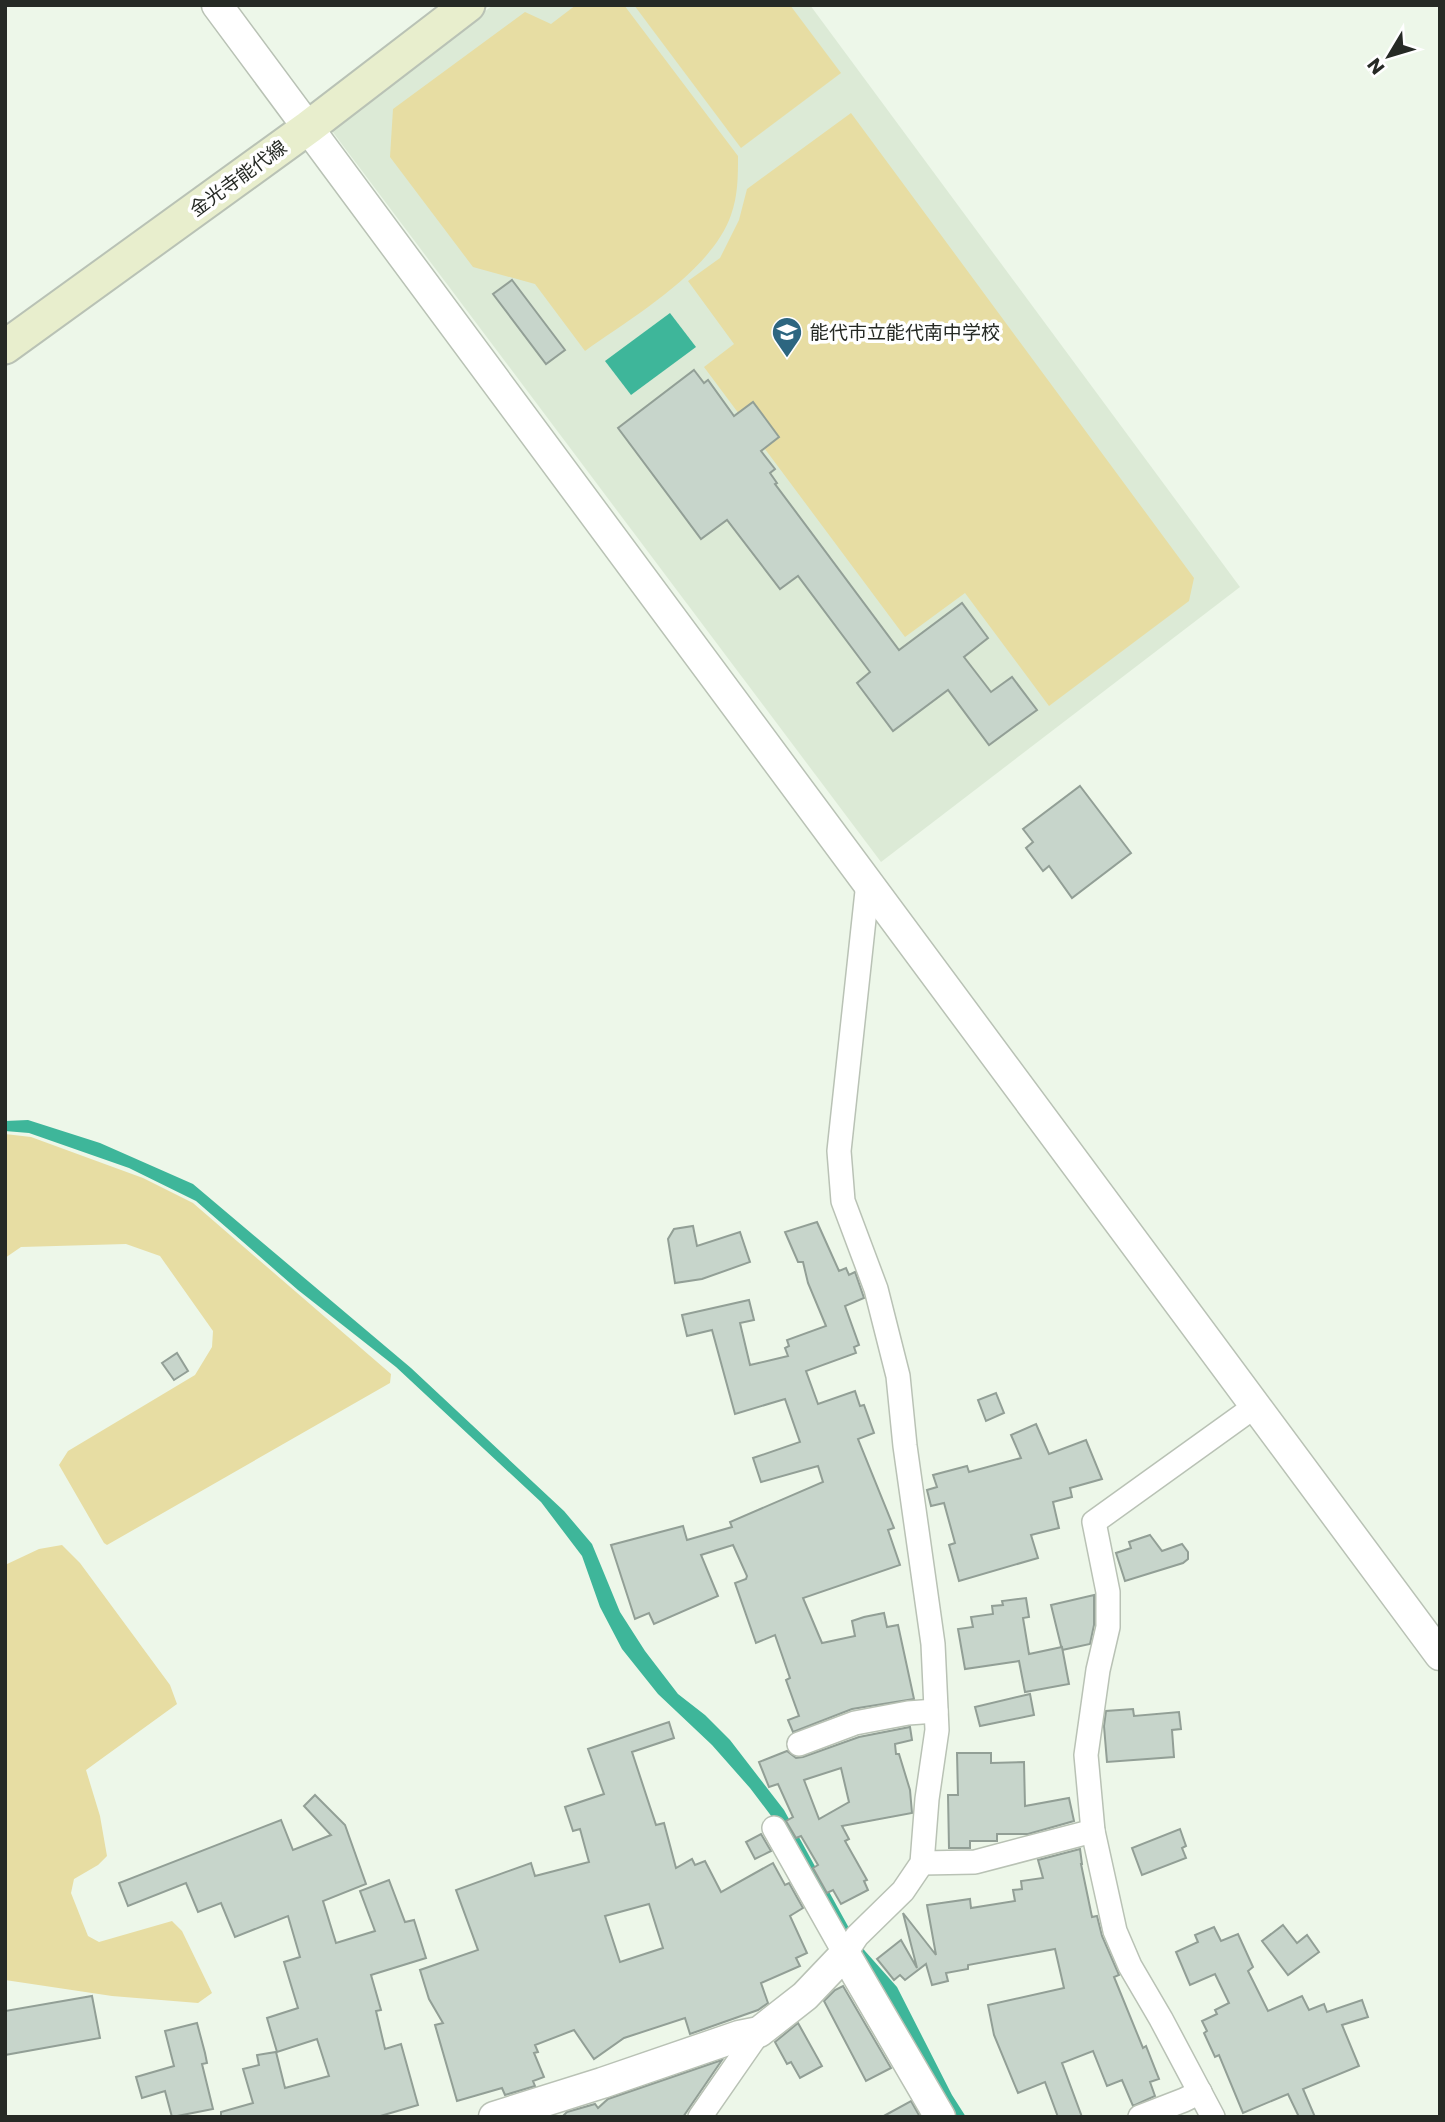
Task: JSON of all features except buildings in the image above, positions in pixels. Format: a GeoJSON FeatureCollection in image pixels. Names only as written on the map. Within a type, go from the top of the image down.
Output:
{"type":"FeatureCollection","features":[{"type":"Feature","properties":{"kind":"main road","name":"金光寺能代線"},"geometry":{"type":"LineString","coordinates":[[5,348],[309,127],[468,5]]}},
{"type":"Feature","properties":{"kind":"street"},"geometry":{"type":"LineString","coordinates":[[218,5],[1440,1655]]}},
{"type":"Feature","properties":{"kind":"street"},"geometry":{"type":"LineString","coordinates":[[700,2117],[759,2032],[805,1996],[903,1891],[922,1863],[937,1730],[933,1644],[905,1446],[898,1376],[876,1289],[843,1201],[839,1151],[868,882]]}},
{"type":"Feature","properties":{"kind":"street"},"geometry":{"type":"LineString","coordinates":[[1213,2117],[1130,1966],[1115,1931],[1093,1831],[1086,1755],[1098,1670],[1108,1627],[1108,1592],[1094,1522],[1254,1407]]}},
{"type":"Feature","properties":{"kind":"street"},"geometry":{"type":"LineString","coordinates":[[799,1744],[855,1723],[908,1713],[936,1711]]}},
{"type":"Feature","properties":{"kind":"street"},"geometry":{"type":"LineString","coordinates":[[774,1828],[832,1927],[851,1945],[940,2117]]}},
{"type":"Feature","properties":{"kind":"street"},"geometry":{"type":"LineString","coordinates":[[922,1863],[975,1862],[1093,1831]]}},
{"type":"Feature","properties":{"kind":"street"},"geometry":{"type":"LineString","coordinates":[[494,2117],[739,2036],[759,2032]]}},
{"type":"Feature","properties":{"kind":"street"},"geometry":{"type":"LineString","coordinates":[[1140,2117],[1200,2092]]}},
{"type":"Feature","properties":{"kind":"shaded area","name":"能代市立能代南中学校"},"geometry":{"type":"Polygon","coordinates":[[[493,5],[810,5],[1240,587],[881,862],[332,131],[493,5]]]}},
{"type":"Feature","properties":{"kind":"shaded area"},"geometry":{"type":"Polygon","coordinates":[[[576,5],[624,5],[738,156],[737,186],[731,215],[721,236],[706,256],[668,292],[585,351],[535,284],[473,267],[390,157],[393,109],[525,12],[551,24],[576,5]]]}},
{"type":"Feature","properties":{"kind":"shaded area"},"geometry":{"type":"Polygon","coordinates":[[[634,5],[790,5],[841,73],[741,148],[634,5]]]}},
{"type":"Feature","properties":{"kind":"shaded area"},"geometry":{"type":"Polygon","coordinates":[[[851,113],[1194,578],[1189,601],[1049,706],[965,593],[905,637],[704,367],[734,344],[688,281],[720,258],[739,220],[747,189],[851,113]]]}},
{"type":"Feature","properties":{"kind":"shaded area"},"geometry":{"type":"Polygon","coordinates":[[[670,313],[696,347],[631,395],[605,361],[670,313]]]}},
{"type":"Feature","properties":{"kind":"shaded area"},"geometry":{"type":"Polygon","coordinates":[[[28,1120],[100,1143],[193,1184],[411,1368],[564,1511],[592,1544],[620,1612],[645,1651],[678,1694],[705,1715],[730,1740],[784,1810],[849,1928],[865,1951],[897,1987],[966,2117],[952,2117],[883,1990],[856,1955],[775,1821],[712,1745],[658,1694],[622,1649],[600,1607],[582,1556],[541,1502],[396,1367],[298,1290],[196,1201],[129,1168],[29,1133],[5,1131],[5,1121],[28,1120]]]}},
{"type":"Feature","properties":{"kind":"shaded area"},"geometry":{"type":"Polygon","coordinates":[[[5,1134],[31,1137],[143,1178],[193,1203],[391,1374],[390,1383],[107,1545],[59,1465],[68,1451],[195,1375],[212,1347],[213,1331],[160,1256],[126,1244],[21,1247],[5,1258],[5,1134]]]}},
{"type":"Feature","properties":{"kind":"shaded area"},"geometry":{"type":"Polygon","coordinates":[[[62,1545],[80,1563],[170,1685],[177,1704],[86,1770],[100,1816],[107,1856],[98,1865],[74,1879],[71,1893],[88,1936],[99,1942],[172,1921],[182,1931],[212,1993],[198,2003],[112,1996],[5,1980],[5,1565],[39,1549],[62,1545]]]}},
{"type":"Feature","properties":{"kind":"place","name":"能代市立能代南中学校"},"geometry":{"type":"Point","coordinates":[787,359]}}]}
